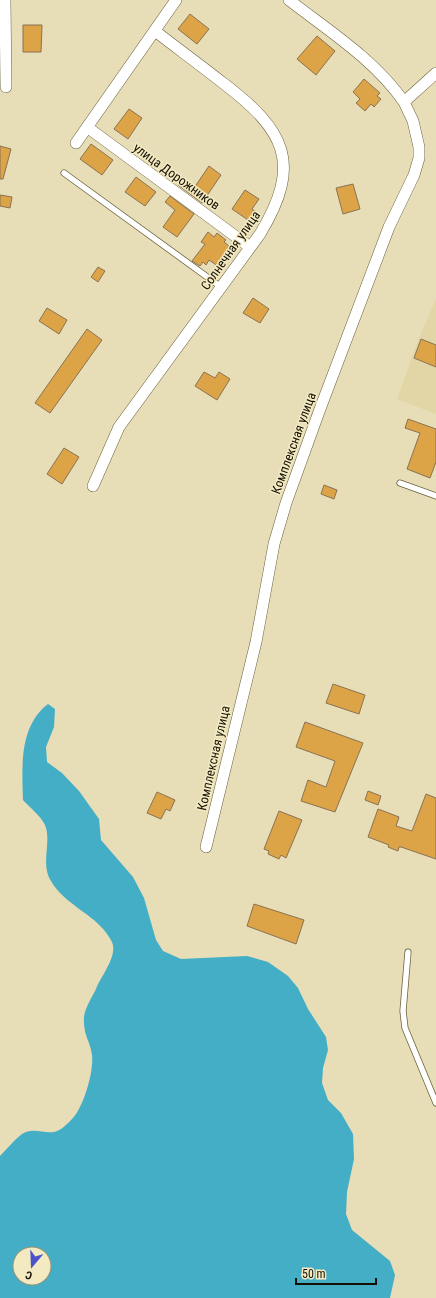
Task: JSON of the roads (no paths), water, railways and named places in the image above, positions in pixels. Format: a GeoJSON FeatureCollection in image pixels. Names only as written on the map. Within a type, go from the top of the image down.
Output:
{"type":"FeatureCollection","features":[{"type":"Feature","properties":{"kind":"street"},"geometry":{"type":"LineString","coordinates":[[5,0],[6,87]]}},
{"type":"Feature","properties":{"kind":"street"},"geometry":{"type":"LineString","coordinates":[[76,143],[176,0]]}},
{"type":"Feature","properties":{"kind":"street","name":"Комплексная улица"},"geometry":{"type":"LineString","coordinates":[[206,847],[256,642],[274,544],[286,503],[389,227],[414,175],[419,158],[419,146],[413,122],[404,102],[392,84],[373,66],[289,0]]}},
{"type":"Feature","properties":{"kind":"street","name":"Солнечная улица"},"geometry":{"type":"LineString","coordinates":[[93,486],[119,427],[222,288],[250,247],[273,212],[283,179],[284,162],[280,147],[272,129],[262,115],[241,96],[155,31]]}},
{"type":"Feature","properties":{"kind":"street"},"geometry":{"type":"LineString","coordinates":[[404,102],[436,73]]}},
{"type":"Feature","properties":{"kind":"street","name":"улица Дорожников"},"geometry":{"type":"LineString","coordinates":[[87,127],[250,247]]}},
{"type":"Feature","properties":{"kind":"lane"},"geometry":{"type":"LineString","coordinates":[[64,173],[222,288]]}},
{"type":"Feature","properties":{"kind":"lane"},"geometry":{"type":"LineString","coordinates":[[400,483],[436,496]]}},
{"type":"Feature","properties":{"kind":"lane"},"geometry":{"type":"LineString","coordinates":[[408,952],[403,1011],[405,1028],[436,1103]]}},
{"type":"Feature","properties":{"kind":"water"},"geometry":{"type":"Polygon","coordinates":[[[48,704],[55,709],[54,727],[46,747],[47,762],[62,773],[79,791],[99,819],[101,840],[133,877],[144,898],[156,940],[163,951],[181,959],[247,956],[268,962],[288,976],[298,988],[308,1009],[326,1037],[328,1050],[323,1068],[322,1083],[328,1100],[341,1113],[353,1134],[354,1159],[347,1192],[346,1214],[352,1230],[390,1261],[395,1275],[390,1298],[0,1298],[0,1156],[22,1134],[30,1131],[57,1131],[67,1124],[77,1113],[90,1079],[92,1062],[92,1055],[85,1029],[84,1017],[89,1003],[111,960],[113,953],[112,942],[106,933],[99,925],[73,905],[57,890],[48,874],[46,867],[47,832],[45,825],[38,815],[23,800],[22,774],[24,748],[27,735],[39,713],[48,704]]]}}]}
